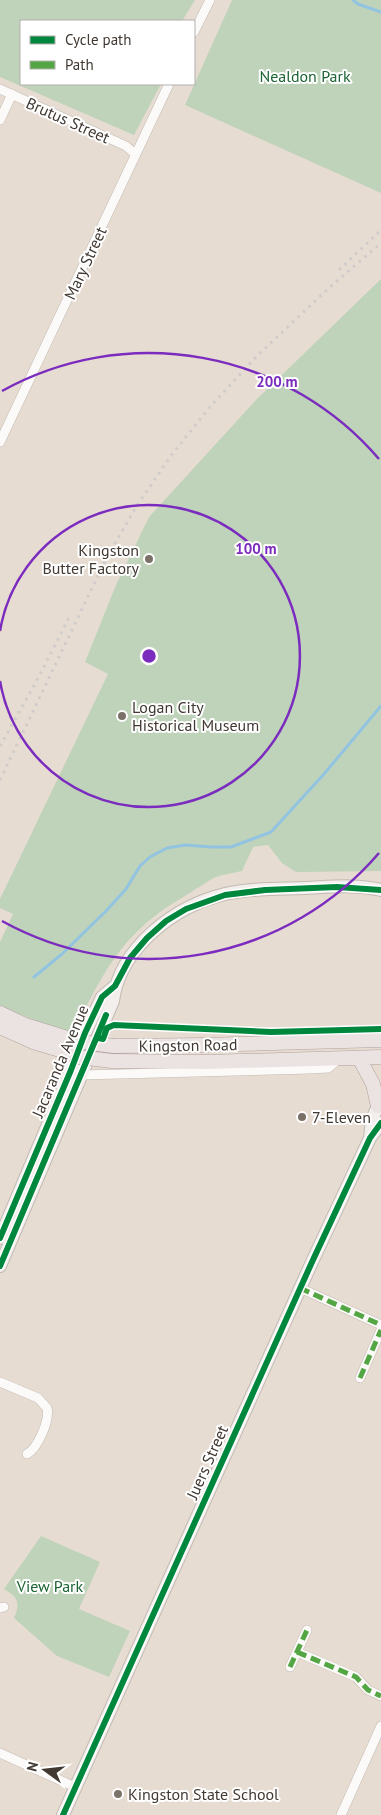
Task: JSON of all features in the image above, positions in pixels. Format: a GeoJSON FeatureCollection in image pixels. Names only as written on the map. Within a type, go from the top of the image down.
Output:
{"type":"FeatureCollection","features":[{"type":"Feature","properties":{"kind":"main road","name":"Kingston Road"},"geometry":{"type":"LineString","coordinates":[[0,1013],[33,1028],[79,1056],[112,1061],[153,1062],[381,1057]]}},
{"type":"Feature","properties":{"kind":"main road","name":"Kingston Road"},"geometry":{"type":"LineString","coordinates":[[0,1027],[33,1042],[89,1043],[114,1046],[381,1040]]}},
{"type":"Feature","properties":{"kind":"main road"},"geometry":{"type":"LineString","coordinates":[[359,1058],[373,1084],[379,1102]]}},
{"type":"Feature","properties":{"kind":"street"},"geometry":{"type":"LineString","coordinates":[[195,30],[210,0]]}},
{"type":"Feature","properties":{"kind":"street","name":"Mary Street"},"geometry":{"type":"LineString","coordinates":[[0,442],[169,85]]}},
{"type":"Feature","properties":{"kind":"street","name":"Brutus Street"},"geometry":{"type":"LineString","coordinates":[[0,89],[126,146],[135,154]]}},
{"type":"Feature","properties":{"kind":"street"},"geometry":{"type":"LineString","coordinates":[[0,120],[12,94]]}},
{"type":"Feature","properties":{"kind":"street","name":"Jacaranda Avenue"},"geometry":{"type":"LineString","coordinates":[[0,1266],[113,1001],[115,986],[130,958],[156,930],[186,909],[215,898],[240,892],[337,887],[381,890]]}},
{"type":"Feature","properties":{"kind":"street","name":"Jacaranda Avenue"},"geometry":{"type":"LineString","coordinates":[[0,1238],[85,1033],[102,997],[115,986]]}},
{"type":"Feature","properties":{"kind":"street","name":"Kingston Road"},"geometry":{"type":"LineString","coordinates":[[81,1075],[328,1068],[340,1058]]}},
{"type":"Feature","properties":{"kind":"street","name":"Juers Street"},"geometry":{"type":"LineString","coordinates":[[370,1138],[372,1120],[379,1102]]}},
{"type":"Feature","properties":{"kind":"street","name":"Juers Street"},"geometry":{"type":"LineString","coordinates":[[63,1815],[300,1288],[370,1138],[381,1123]]}},
{"type":"Feature","properties":{"kind":"street"},"geometry":{"type":"LineString","coordinates":[[300,1288],[381,1325]]}},
{"type":"Feature","properties":{"kind":"street"},"geometry":{"type":"LineString","coordinates":[[360,1378],[381,1330]]}},
{"type":"Feature","properties":{"kind":"street"},"geometry":{"type":"LineString","coordinates":[[0,1382],[38,1398],[47,1408],[47,1419],[38,1442],[33,1450],[27,1454]]}},
{"type":"Feature","properties":{"kind":"street"},"geometry":{"type":"LineString","coordinates":[[290,1667],[307,1630]]}},
{"type":"Feature","properties":{"kind":"street"},"geometry":{"type":"LineString","coordinates":[[297,1652],[356,1676],[368,1690],[381,1696]]}},
{"type":"Feature","properties":{"kind":"street"},"geometry":{"type":"LineString","coordinates":[[341,1815],[381,1726]]}},
{"type":"Feature","properties":{"kind":"street"},"geometry":{"type":"LineString","coordinates":[[0,1753],[75,1787]]}},
{"type":"Feature","properties":{"kind":"green space"},"geometry":{"type":"Polygon","coordinates":[[[0,0],[195,0],[183,20],[20,20],[20,85],[160,85],[134,135],[0,77],[0,0]]]}},
{"type":"Feature","properties":{"kind":"green space","name":"Nealdon Park"},"geometry":{"type":"Polygon","coordinates":[[[232,0],[381,0],[381,193],[185,105],[232,0]]]}},
{"type":"Feature","properties":{"kind":"green space"},"geometry":{"type":"Polygon","coordinates":[[[381,279],[381,871],[296,872],[282,863],[268,845],[253,847],[242,871],[219,876],[208,881],[163,910],[132,937],[119,952],[98,985],[77,1025],[76,1033],[46,1025],[0,1006],[0,942],[13,914],[0,908],[0,899],[108,674],[85,662],[116,585],[149,517],[257,399],[381,279]]]}},
{"type":"Feature","properties":{"kind":"green space","name":"View Park"},"geometry":{"type":"Polygon","coordinates":[[[41,1536],[100,1562],[79,1609],[130,1631],[109,1677],[57,1656],[14,1618],[17,1601],[13,1595],[4,1589],[41,1536]]]}},
{"type":"Feature","properties":{"kind":"waterway"},"geometry":{"type":"LineString","coordinates":[[353,0],[358,4],[381,12]]}},
{"type":"Feature","properties":{"kind":"waterway"},"geometry":{"type":"LineString","coordinates":[[34,977],[62,954],[107,910],[126,889],[140,866],[150,857],[167,848],[185,845],[231,847],[271,832],[324,774],[381,706]]}},
{"type":"Feature","properties":{"kind":"railway"},"geometry":{"type":"LineString","coordinates":[[339,270],[381,230]]}},
{"type":"Feature","properties":{"kind":"railway"},"geometry":{"type":"LineString","coordinates":[[0,780],[106,559],[136,507],[170,457],[209,408],[256,357],[330,287],[381,243]]}},
{"type":"Feature","properties":{"kind":"railway"},"geometry":{"type":"LineString","coordinates":[[0,746],[70,616]]}},
{"type":"Feature","properties":{"kind":"marked path"},"geometry":{"type":"LineString","coordinates":[[300,1288],[381,1325]]}},
{"type":"Feature","properties":{"kind":"marked path"},"geometry":{"type":"LineString","coordinates":[[360,1378],[381,1330]]}},
{"type":"Feature","properties":{"kind":"marked path"},"geometry":{"type":"LineString","coordinates":[[290,1667],[307,1630]]}},
{"type":"Feature","properties":{"kind":"marked path"},"geometry":{"type":"LineString","coordinates":[[297,1652],[356,1677],[368,1690],[381,1696]]}},
{"type":"Feature","properties":{"kind":"cycle path"},"geometry":{"type":"LineString","coordinates":[[0,1238],[85,1033],[102,997],[115,986],[130,958],[147,938],[166,921],[186,909],[225,895],[265,890],[337,887],[381,890]]}},
{"type":"Feature","properties":{"kind":"cycle path"},"geometry":{"type":"LineString","coordinates":[[0,1266],[106,1015]]}},
{"type":"Feature","properties":{"kind":"cycle path"},"geometry":{"type":"LineString","coordinates":[[99,1038],[103,1039],[107,1028],[114,1025],[271,1032],[381,1029]]}},
{"type":"Feature","properties":{"kind":"cycle path"},"geometry":{"type":"LineString","coordinates":[[63,1815],[312,1262],[370,1138],[381,1123]]}},
{"type":"Feature","properties":{"kind":"place","name":"Kingston Butter Factory"},"geometry":{"type":"Point","coordinates":[149,559]}},
{"type":"Feature","properties":{"kind":"place","name":"Logan City Historical Museum"},"geometry":{"type":"Point","coordinates":[122,716]}},
{"type":"Feature","properties":{"kind":"place","name":"7-Eleven"},"geometry":{"type":"Point","coordinates":[302,1117]}},
{"type":"Feature","properties":{"kind":"place","name":"Kingston State School"},"geometry":{"type":"Point","coordinates":[118,1794]}}]}
